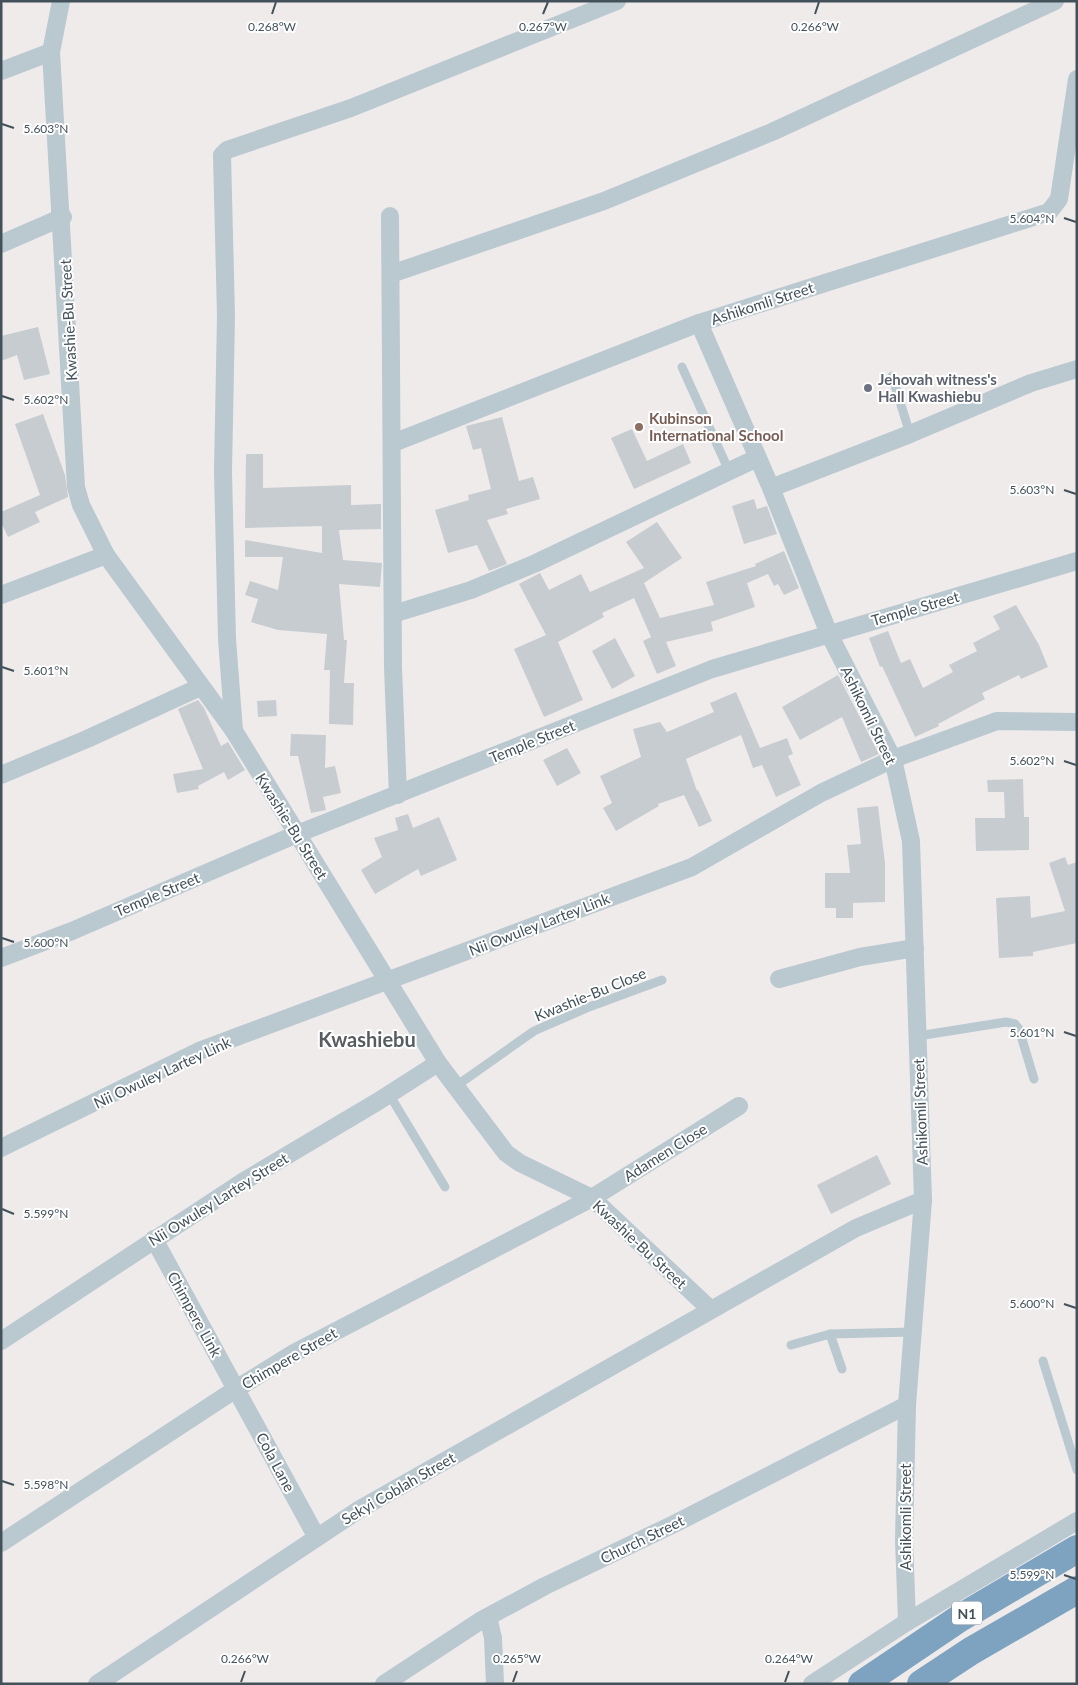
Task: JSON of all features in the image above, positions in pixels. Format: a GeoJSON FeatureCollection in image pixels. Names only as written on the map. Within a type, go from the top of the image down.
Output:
{"type":"FeatureCollection","features":[{"type":"Feature","properties":{"kind":"highway","name":"N1"},"geometry":{"type":"LineString","coordinates":[[862,1684],[960,1618],[1077,1549]]}},
{"type":"Feature","properties":{"kind":"highway","name":"N1"},"geometry":{"type":"LineString","coordinates":[[921,1684],[1077,1590]]}},
{"type":"Feature","properties":{"kind":"street","name":"Kwashie-Bu Street"},"geometry":{"type":"LineString","coordinates":[[62,1],[51,52],[63,217],[76,487],[80,505],[106,554],[200,687],[234,731],[438,1063],[506,1154],[520,1163],[592,1198],[710,1309]]}},
{"type":"Feature","properties":{"kind":"street"},"geometry":{"type":"LineString","coordinates":[[234,731],[227,639],[223,489],[226,316],[222,155],[227,150],[359,105],[617,1]]}},
{"type":"Feature","properties":{"kind":"street"},"geometry":{"type":"LineString","coordinates":[[391,274],[613,198],[772,132],[1055,1]]}},
{"type":"Feature","properties":{"kind":"street"},"geometry":{"type":"LineString","coordinates":[[1,71],[51,52]]}},
{"type":"Feature","properties":{"kind":"street","name":"Ashikomli Street"},"geometry":{"type":"LineString","coordinates":[[907,1622],[904,1540],[906,1405],[923,1200],[911,840],[893,759],[829,634],[771,488],[699,323],[1048,212],[1059,199],[1077,79]]}},
{"type":"Feature","properties":{"kind":"street"},"geometry":{"type":"LineString","coordinates":[[390,216],[393,614],[398,795]]}},
{"type":"Feature","properties":{"kind":"street"},"geometry":{"type":"LineString","coordinates":[[1,244],[63,217]]}},
{"type":"Feature","properties":{"kind":"street"},"geometry":{"type":"LineString","coordinates":[[393,443],[699,323]]}},
{"type":"Feature","properties":{"kind":"street"},"geometry":{"type":"LineString","coordinates":[[771,488],[910,434],[1032,383],[1077,369]]}},
{"type":"Feature","properties":{"kind":"street"},"geometry":{"type":"LineString","coordinates":[[393,614],[471,590],[536,563],[757,458]]}},
{"type":"Feature","properties":{"kind":"street"},"geometry":{"type":"LineString","coordinates":[[1,596],[106,554]]}},
{"type":"Feature","properties":{"kind":"street","name":"Temple Street"},"geometry":{"type":"LineString","coordinates":[[1,958],[72,931],[297,834],[712,669],[1077,561]]}},
{"type":"Feature","properties":{"kind":"street"},"geometry":{"type":"LineString","coordinates":[[1,776],[200,687]]}},
{"type":"Feature","properties":{"kind":"street","name":"Nii Owuley Lartey Link"},"geometry":{"type":"LineString","coordinates":[[1,1148],[199,1051],[692,867],[820,792],[893,759],[997,720],[1077,722]]}},
{"type":"Feature","properties":{"kind":"street"},"geometry":{"type":"LineString","coordinates":[[779,979],[860,957],[915,948]]}},
{"type":"Feature","properties":{"kind":"street","name":"Nii Owuley Lartey Street"},"geometry":{"type":"LineString","coordinates":[[1,1341],[244,1181],[438,1063]]}},
{"type":"Feature","properties":{"kind":"street","name":"Adamen Close"},"geometry":{"type":"LineString","coordinates":[[592,1198],[738,1106]]}},
{"type":"Feature","properties":{"kind":"street","name":"Chimpere Street"},"geometry":{"type":"LineString","coordinates":[[1,1543],[236,1388],[302,1349],[592,1198]]}},
{"type":"Feature","properties":{"kind":"street"},"geometry":{"type":"LineString","coordinates":[[710,1309],[856,1228],[923,1200]]}},
{"type":"Feature","properties":{"kind":"street","name":"Chimpere Link"},"geometry":{"type":"LineString","coordinates":[[154,1239],[236,1388]]}},
{"type":"Feature","properties":{"kind":"street","name":"Sekyi Coblah Street"},"geometry":{"type":"LineString","coordinates":[[97,1684],[316,1536],[710,1309]]}},
{"type":"Feature","properties":{"kind":"street","name":"Cola Lane"},"geometry":{"type":"LineString","coordinates":[[236,1388],[316,1536]]}},
{"type":"Feature","properties":{"kind":"street","name":"Church Street"},"geometry":{"type":"LineString","coordinates":[[384,1684],[488,1617],[545,1586],[674,1524],[906,1405]]}},
{"type":"Feature","properties":{"kind":"street"},"geometry":{"type":"LineString","coordinates":[[812,1684],[907,1622],[1077,1521]]}},
{"type":"Feature","properties":{"kind":"street"},"geometry":{"type":"LineString","coordinates":[[488,1617],[493,1638],[496,1684]]}},
{"type":"Feature","properties":{"kind":"lane"},"geometry":{"type":"LineString","coordinates":[[682,367],[729,471]]}},
{"type":"Feature","properties":{"kind":"lane"},"geometry":{"type":"LineString","coordinates":[[892,376],[910,434]]}},
{"type":"Feature","properties":{"kind":"lane","name":"Kwashie-Bu Close"},"geometry":{"type":"LineString","coordinates":[[456,1086],[534,1031],[590,1006],[662,980]]}},
{"type":"Feature","properties":{"kind":"lane"},"geometry":{"type":"LineString","coordinates":[[918,1036],[1006,1022],[1014,1024],[1019,1029],[1034,1079]]}},
{"type":"Feature","properties":{"kind":"lane"},"geometry":{"type":"LineString","coordinates":[[389,1094],[445,1187]]}},
{"type":"Feature","properties":{"kind":"lane"},"geometry":{"type":"LineString","coordinates":[[791,1345],[830,1334],[912,1332]]}},
{"type":"Feature","properties":{"kind":"lane"},"geometry":{"type":"LineString","coordinates":[[830,1334],[842,1369]]}},
{"type":"Feature","properties":{"kind":"lane"},"geometry":{"type":"LineString","coordinates":[[1043,1361],[1077,1470]]}},
{"type":"Feature","properties":{"kind":"building"},"geometry":{"type":"Polygon","coordinates":[[[38,327],[50,374],[24,380],[17,355],[1,361],[1,336],[38,327]]]}},
{"type":"Feature","properties":{"kind":"building"},"geometry":{"type":"Polygon","coordinates":[[[43,414],[65,475],[68,497],[35,512],[40,522],[8,537],[1,522],[1,512],[40,495],[15,424],[43,414]]]}},
{"type":"Feature","properties":{"kind":"building"},"geometry":{"type":"Polygon","coordinates":[[[502,417],[519,481],[533,477],[540,499],[506,509],[508,514],[487,520],[507,564],[489,571],[477,545],[448,553],[435,510],[469,500],[468,495],[491,489],[481,448],[473,450],[466,426],[502,417]]]}},
{"type":"Feature","properties":{"kind":"building"},"geometry":{"type":"Polygon","coordinates":[[[632,429],[647,461],[683,444],[691,463],[634,489],[611,438],[632,429]]]}},
{"type":"Feature","properties":{"kind":"building"},"geometry":{"type":"Polygon","coordinates":[[[246,454],[263,454],[263,488],[351,485],[351,505],[381,504],[381,529],[339,530],[343,560],[382,563],[380,587],[339,584],[344,640],[347,640],[344,683],[354,683],[353,725],[329,724],[330,670],[324,670],[327,634],[278,630],[251,622],[258,599],[245,595],[250,581],[278,590],[283,557],[245,557],[245,540],[322,553],[322,526],[245,528],[246,454]]]}},
{"type":"Feature","properties":{"kind":"building"},"geometry":{"type":"Polygon","coordinates":[[[754,499],[757,509],[767,506],[777,534],[744,544],[732,506],[754,499]]]}},
{"type":"Feature","properties":{"kind":"building"},"geometry":{"type":"Polygon","coordinates":[[[657,522],[682,558],[644,583],[660,618],[714,605],[706,582],[756,566],[755,564],[784,551],[799,588],[784,595],[778,584],[774,586],[768,574],[747,583],[755,607],[711,622],[713,631],[666,642],[676,666],[657,674],[643,641],[651,637],[634,598],[602,613],[604,617],[558,642],[583,700],[544,717],[514,649],[546,635],[519,584],[540,573],[549,590],[581,574],[590,592],[644,568],[626,542],[657,522]]]}},
{"type":"Feature","properties":{"kind":"building"},"geometry":{"type":"Polygon","coordinates":[[[1016,605],[1039,645],[1048,667],[1021,679],[1019,675],[982,693],[985,699],[938,724],[939,726],[915,737],[882,666],[880,667],[869,638],[888,631],[901,663],[910,659],[923,688],[953,672],[949,665],[977,651],[973,643],[1000,629],[993,616],[1016,605]]]}},
{"type":"Feature","properties":{"kind":"building"},"geometry":{"type":"Polygon","coordinates":[[[615,638],[635,676],[612,689],[592,651],[615,638]]]}},
{"type":"Feature","properties":{"kind":"building"},"geometry":{"type":"Polygon","coordinates":[[[838,675],[879,754],[861,762],[842,717],[800,740],[782,707],[838,675]]]}},
{"type":"Feature","properties":{"kind":"building"},"geometry":{"type":"Polygon","coordinates":[[[736,692],[760,748],[787,738],[793,754],[788,756],[801,785],[776,797],[762,765],[753,768],[741,735],[686,759],[697,791],[712,821],[699,827],[684,795],[658,804],[659,806],[616,831],[603,808],[612,803],[600,776],[641,757],[633,729],[660,722],[667,732],[714,712],[710,703],[736,692]]]}},
{"type":"Feature","properties":{"kind":"building"},"geometry":{"type":"Polygon","coordinates":[[[198,700],[204,708],[221,746],[228,742],[245,770],[228,780],[224,772],[198,786],[199,789],[177,793],[173,774],[203,769],[178,709],[198,700]]]}},
{"type":"Feature","properties":{"kind":"building"},"geometry":{"type":"Polygon","coordinates":[[[276,700],[277,716],[258,717],[257,701],[276,700]]]}},
{"type":"Feature","properties":{"kind":"building"},"geometry":{"type":"Polygon","coordinates":[[[291,734],[326,735],[325,768],[335,766],[341,793],[323,797],[326,810],[311,813],[298,756],[290,756],[291,734]]]}},
{"type":"Feature","properties":{"kind":"building"},"geometry":{"type":"Polygon","coordinates":[[[567,748],[581,773],[557,786],[543,760],[567,748]]]}},
{"type":"Feature","properties":{"kind":"building"},"geometry":{"type":"Polygon","coordinates":[[[1023,779],[1024,817],[1029,817],[1029,850],[976,851],[975,818],[1005,818],[1004,792],[988,792],[987,780],[1023,779]]]}},
{"type":"Feature","properties":{"kind":"building"},"geometry":{"type":"Polygon","coordinates":[[[878,806],[885,863],[885,902],[853,903],[853,918],[836,918],[836,908],[825,908],[825,873],[850,873],[847,845],[861,844],[857,808],[878,806]]]}},
{"type":"Feature","properties":{"kind":"building"},"geometry":{"type":"Polygon","coordinates":[[[408,814],[413,828],[439,817],[457,860],[421,876],[418,869],[375,894],[361,870],[382,857],[374,838],[398,830],[395,818],[408,814]]]}},
{"type":"Feature","properties":{"kind":"building"},"geometry":{"type":"Polygon","coordinates":[[[1065,857],[1068,865],[1077,862],[1077,943],[1033,952],[1033,956],[999,958],[996,898],[1030,896],[1031,918],[1065,911],[1049,863],[1065,857]]]}},
{"type":"Feature","properties":{"kind":"building"},"geometry":{"type":"Polygon","coordinates":[[[877,1155],[891,1184],[831,1214],[817,1185],[877,1155]]]}},
{"type":"Feature","properties":{"kind":"place","name":"Jehovah witness's Hall Kwashiebu"},"geometry":{"type":"Point","coordinates":[868,388]}},
{"type":"Feature","properties":{"kind":"place","name":"Kubinson International School"},"geometry":{"type":"Point","coordinates":[639,427]}},
{"type":"Feature","properties":{"kind":"district","name":"Kwashiebu"},"geometry":{"type":"Point","coordinates":[367,1039]}}]}
